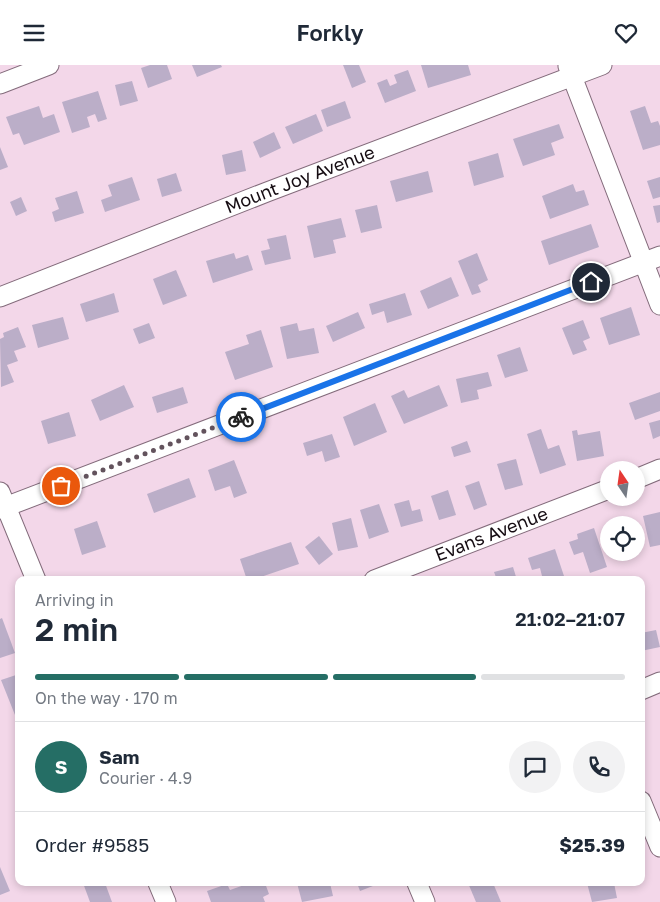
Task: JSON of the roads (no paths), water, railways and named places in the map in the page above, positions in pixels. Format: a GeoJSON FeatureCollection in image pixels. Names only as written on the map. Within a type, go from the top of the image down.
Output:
{"type":"FeatureCollection","features":[{"type":"Feature","properties":{"kind":"street"},"geometry":{"type":"LineString","coordinates":[[0,84],[49,65]]}},
{"type":"Feature","properties":{"kind":"street","name":"Mount Joy Avenue"},"geometry":{"type":"LineString","coordinates":[[0,297],[570,71],[602,65]]}},
{"type":"Feature","properties":{"kind":"street"},"geometry":{"type":"LineString","coordinates":[[570,71],[652,259],[660,305]]}},
{"type":"Feature","properties":{"kind":"street"},"geometry":{"type":"LineString","coordinates":[[34,576],[2,503],[652,259]]}},
{"type":"Feature","properties":{"kind":"street"},"geometry":{"type":"LineString","coordinates":[[645,475],[660,469]]}},
{"type":"Feature","properties":{"kind":"street","name":"Evans Avenue"},"geometry":{"type":"LineString","coordinates":[[384,576],[600,492]]}},
{"type":"Feature","properties":{"kind":"street"},"geometry":{"type":"LineString","coordinates":[[645,688],[660,682]]}},
{"type":"Feature","properties":{"kind":"street"},"geometry":{"type":"LineString","coordinates":[[645,811],[660,847]]}},
{"type":"Feature","properties":{"kind":"street"},"geometry":{"type":"LineString","coordinates":[[159,886],[166,902]]}},
{"type":"Feature","properties":{"kind":"street"},"geometry":{"type":"LineString","coordinates":[[418,886],[425,902]]}}]}
